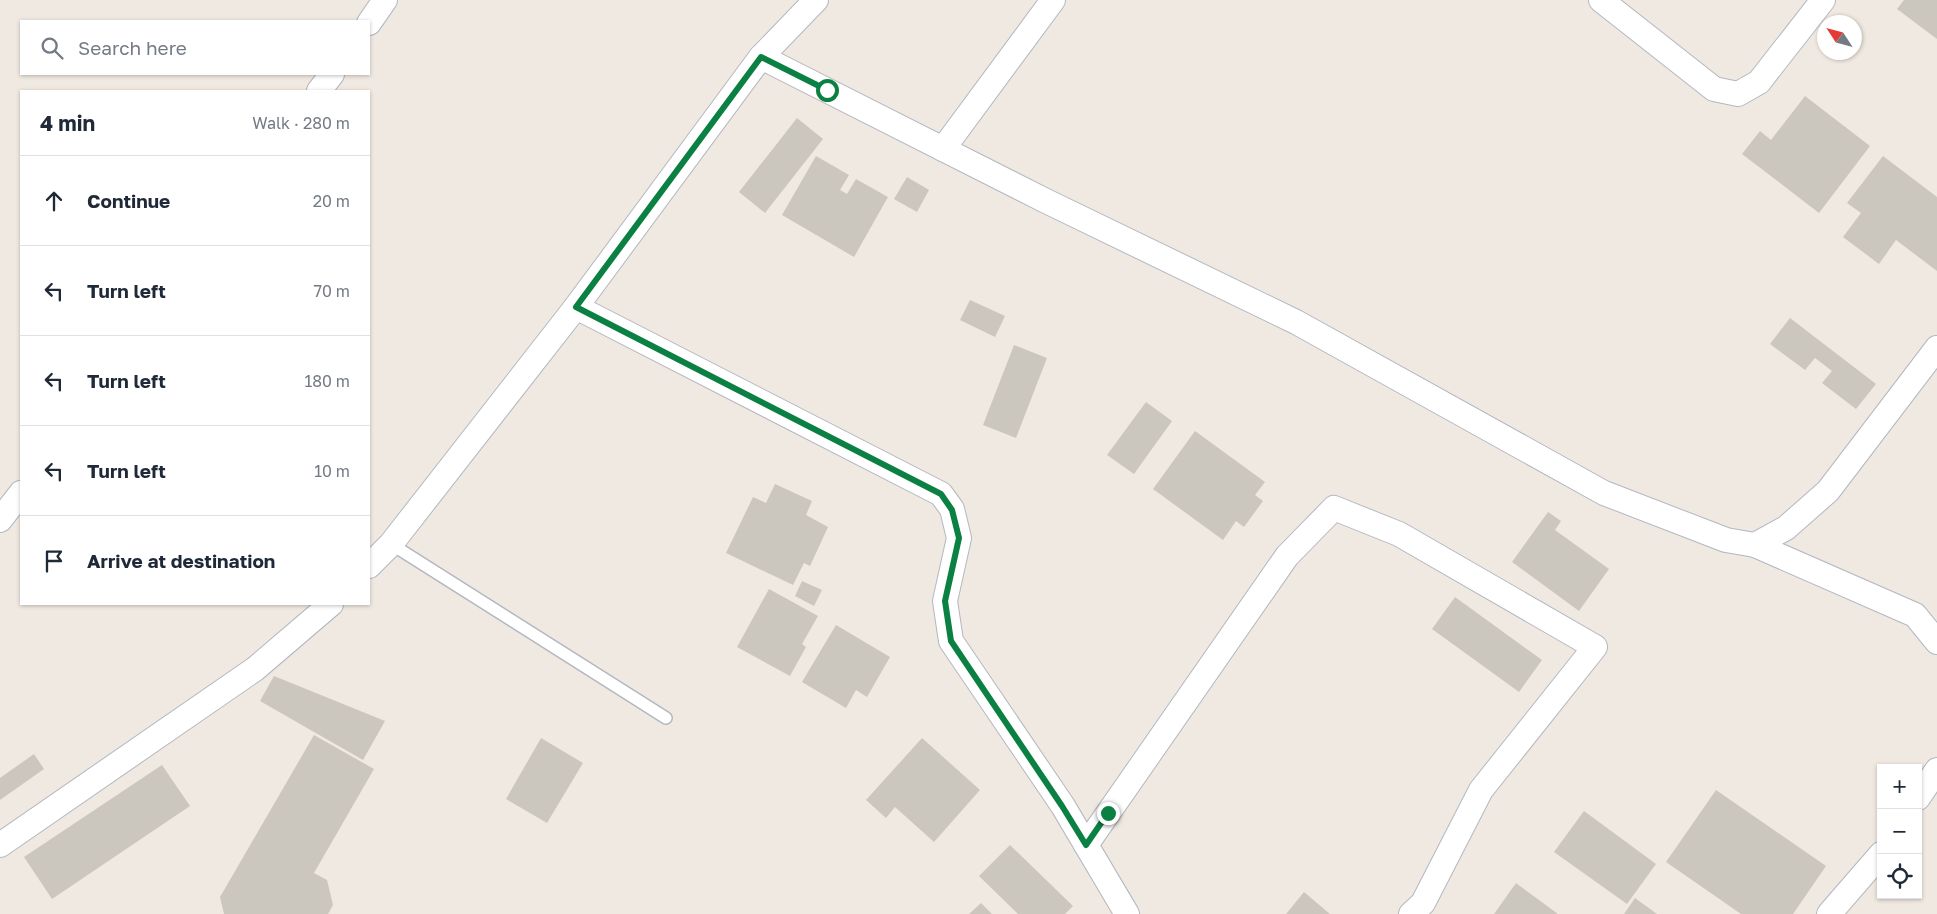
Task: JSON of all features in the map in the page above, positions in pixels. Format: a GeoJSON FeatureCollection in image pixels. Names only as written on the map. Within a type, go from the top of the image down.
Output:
{"type":"FeatureCollection","features":[{"type":"Feature","properties":{"kind":"street"},"geometry":{"type":"LineString","coordinates":[[370,22],[385,0]]}},
{"type":"Feature","properties":{"kind":"street"},"geometry":{"type":"LineString","coordinates":[[370,565],[391,544],[576,307],[761,57],[816,0]]}},
{"type":"Feature","properties":{"kind":"street"},"geometry":{"type":"LineString","coordinates":[[943,149],[1053,0]]}},
{"type":"Feature","properties":{"kind":"street"},"geometry":{"type":"LineString","coordinates":[[1600,0],[1714,89],[1738,94],[1760,82],[1823,0]]}},
{"type":"Feature","properties":{"kind":"street"},"geometry":{"type":"LineString","coordinates":[[761,57],[1046,201],[1296,322],[1604,493],[1726,540],[1755,545],[1915,615],[1937,642]]}},
{"type":"Feature","properties":{"kind":"street"},"geometry":{"type":"LineString","coordinates":[[320,90],[331,75]]}},
{"type":"Feature","properties":{"kind":"street"},"geometry":{"type":"LineString","coordinates":[[576,307],[941,494],[952,510],[959,538],[945,601],[951,641],[1062,806],[1127,914]]}},
{"type":"Feature","properties":{"kind":"street"},"geometry":{"type":"LineString","coordinates":[[1755,545],[1786,528],[1828,491],[1937,348]]}},
{"type":"Feature","properties":{"kind":"street"},"geometry":{"type":"LineString","coordinates":[[0,520],[20,494]]}},
{"type":"Feature","properties":{"kind":"street"},"geometry":{"type":"LineString","coordinates":[[1086,845],[1287,556],[1334,508],[1399,534],[1595,648],[1481,790],[1423,903],[1411,914]]}},
{"type":"Feature","properties":{"kind":"street"},"geometry":{"type":"LineString","coordinates":[[0,845],[255,669],[330,605]]}},
{"type":"Feature","properties":{"kind":"street"},"geometry":{"type":"LineString","coordinates":[[1922,792],[1937,770]]}},
{"type":"Feature","properties":{"kind":"street"},"geometry":{"type":"LineString","coordinates":[[1829,914],[1877,859]]}},
{"type":"Feature","properties":{"kind":"lane"},"geometry":{"type":"LineString","coordinates":[[391,544],[666,718]]}},
{"type":"Feature","properties":{"kind":"building"},"geometry":{"type":"Polygon","coordinates":[[[1904,0],[1937,0],[1937,39],[1897,9],[1904,0]]]}},
{"type":"Feature","properties":{"kind":"building"},"geometry":{"type":"Polygon","coordinates":[[[1805,96],[1870,146],[1819,213],[1742,154],[1760,131],[1771,140],[1805,96]]]}},
{"type":"Feature","properties":{"kind":"building"},"geometry":{"type":"Polygon","coordinates":[[[797,118],[823,139],[765,213],[739,192],[797,118]]]}},
{"type":"Feature","properties":{"kind":"building"},"geometry":{"type":"Polygon","coordinates":[[[816,156],[849,175],[840,190],[847,194],[856,179],[888,197],[854,257],[782,215],[816,156]]]}},
{"type":"Feature","properties":{"kind":"building"},"geometry":{"type":"Polygon","coordinates":[[[1883,156],[1937,197],[1937,271],[1896,240],[1879,264],[1843,237],[1861,213],[1847,203],[1883,156]]]}},
{"type":"Feature","properties":{"kind":"building"},"geometry":{"type":"Polygon","coordinates":[[[907,177],[929,190],[917,212],[894,199],[907,177]]]}},
{"type":"Feature","properties":{"kind":"building"},"geometry":{"type":"Polygon","coordinates":[[[970,300],[1005,316],[995,337],[960,320],[970,300]]]}},
{"type":"Feature","properties":{"kind":"building"},"geometry":{"type":"Polygon","coordinates":[[[1790,318],[1876,384],[1856,409],[1822,383],[1832,371],[1815,358],[1805,370],[1770,344],[1790,318]]]}},
{"type":"Feature","properties":{"kind":"building"},"geometry":{"type":"Polygon","coordinates":[[[1014,345],[1047,358],[1016,438],[983,425],[1014,345]]]}},
{"type":"Feature","properties":{"kind":"building"},"geometry":{"type":"Polygon","coordinates":[[[1146,402],[1172,421],[1134,474],[1107,455],[1146,402]]]}},
{"type":"Feature","properties":{"kind":"building"},"geometry":{"type":"Polygon","coordinates":[[[1195,431],[1265,482],[1255,495],[1263,501],[1244,527],[1236,521],[1223,540],[1153,489],[1195,431]]]}},
{"type":"Feature","properties":{"kind":"building"},"geometry":{"type":"Polygon","coordinates":[[[775,484],[812,501],[806,515],[828,527],[810,566],[804,563],[793,585],[726,553],[753,497],[766,503],[775,484]]]}},
{"type":"Feature","properties":{"kind":"building"},"geometry":{"type":"Polygon","coordinates":[[[1548,512],[1561,521],[1555,530],[1609,569],[1579,611],[1512,562],[1548,512]]]}},
{"type":"Feature","properties":{"kind":"building"},"geometry":{"type":"Polygon","coordinates":[[[802,581],[822,590],[814,606],[795,596],[802,581]]]}},
{"type":"Feature","properties":{"kind":"building"},"geometry":{"type":"Polygon","coordinates":[[[769,589],[818,616],[802,644],[806,647],[790,676],[737,647],[769,589]]]}},
{"type":"Feature","properties":{"kind":"building"},"geometry":{"type":"Polygon","coordinates":[[[1455,597],[1542,660],[1519,692],[1432,629],[1455,597]]]}},
{"type":"Feature","properties":{"kind":"building"},"geometry":{"type":"Polygon","coordinates":[[[836,625],[890,657],[867,697],[856,690],[846,708],[802,682],[836,625]]]}},
{"type":"Feature","properties":{"kind":"building"},"geometry":{"type":"Polygon","coordinates":[[[274,676],[385,721],[363,760],[260,701],[274,676]]]}},
{"type":"Feature","properties":{"kind":"building"},"geometry":{"type":"Polygon","coordinates":[[[314,735],[374,769],[314,873],[327,880],[333,905],[328,914],[224,914],[220,897],[314,735]]]}},
{"type":"Feature","properties":{"kind":"building"},"geometry":{"type":"Polygon","coordinates":[[[541,738],[583,763],[547,823],[506,799],[541,738]]]}},
{"type":"Feature","properties":{"kind":"building"},"geometry":{"type":"Polygon","coordinates":[[[922,738],[980,790],[934,842],[895,807],[886,818],[866,800],[922,738]]]}},
{"type":"Feature","properties":{"kind":"building"},"geometry":{"type":"Polygon","coordinates":[[[34,754],[44,769],[0,800],[0,778],[34,754]]]}},
{"type":"Feature","properties":{"kind":"building"},"geometry":{"type":"Polygon","coordinates":[[[162,765],[190,806],[52,899],[24,857],[162,765]]]}},
{"type":"Feature","properties":{"kind":"building"},"geometry":{"type":"Polygon","coordinates":[[[1716,790],[1826,866],[1793,914],[1741,914],[1666,862],[1716,790]]]}},
{"type":"Feature","properties":{"kind":"building"},"geometry":{"type":"Polygon","coordinates":[[[1584,811],[1656,864],[1627,904],[1554,852],[1584,811]]]}},
{"type":"Feature","properties":{"kind":"building"},"geometry":{"type":"Polygon","coordinates":[[[1010,845],[1073,906],[1065,914],[1018,914],[979,876],[1010,845]]]}},
{"type":"Feature","properties":{"kind":"building"},"geometry":{"type":"Polygon","coordinates":[[[1516,883],[1558,914],[1494,914],[1516,883]]]}},
{"type":"Feature","properties":{"kind":"building"},"geometry":{"type":"Polygon","coordinates":[[[1304,892],[1330,914],[1286,914],[1304,892]]]}},
{"type":"Feature","properties":{"kind":"building"},"geometry":{"type":"Polygon","coordinates":[[[1635,898],[1657,914],[1624,914],[1635,898]]]}},
{"type":"Feature","properties":{"kind":"building"},"geometry":{"type":"Polygon","coordinates":[[[981,903],[992,914],[969,914],[981,903]]]}},
{"type":"Feature","properties":{"kind":"route"},"geometry":{"type":"LineString","coordinates":[[827,90],[761,57],[576,307],[941,494],[952,510],[959,538],[945,601],[951,641],[1062,806],[1086,845],[1108,813]]}}]}
